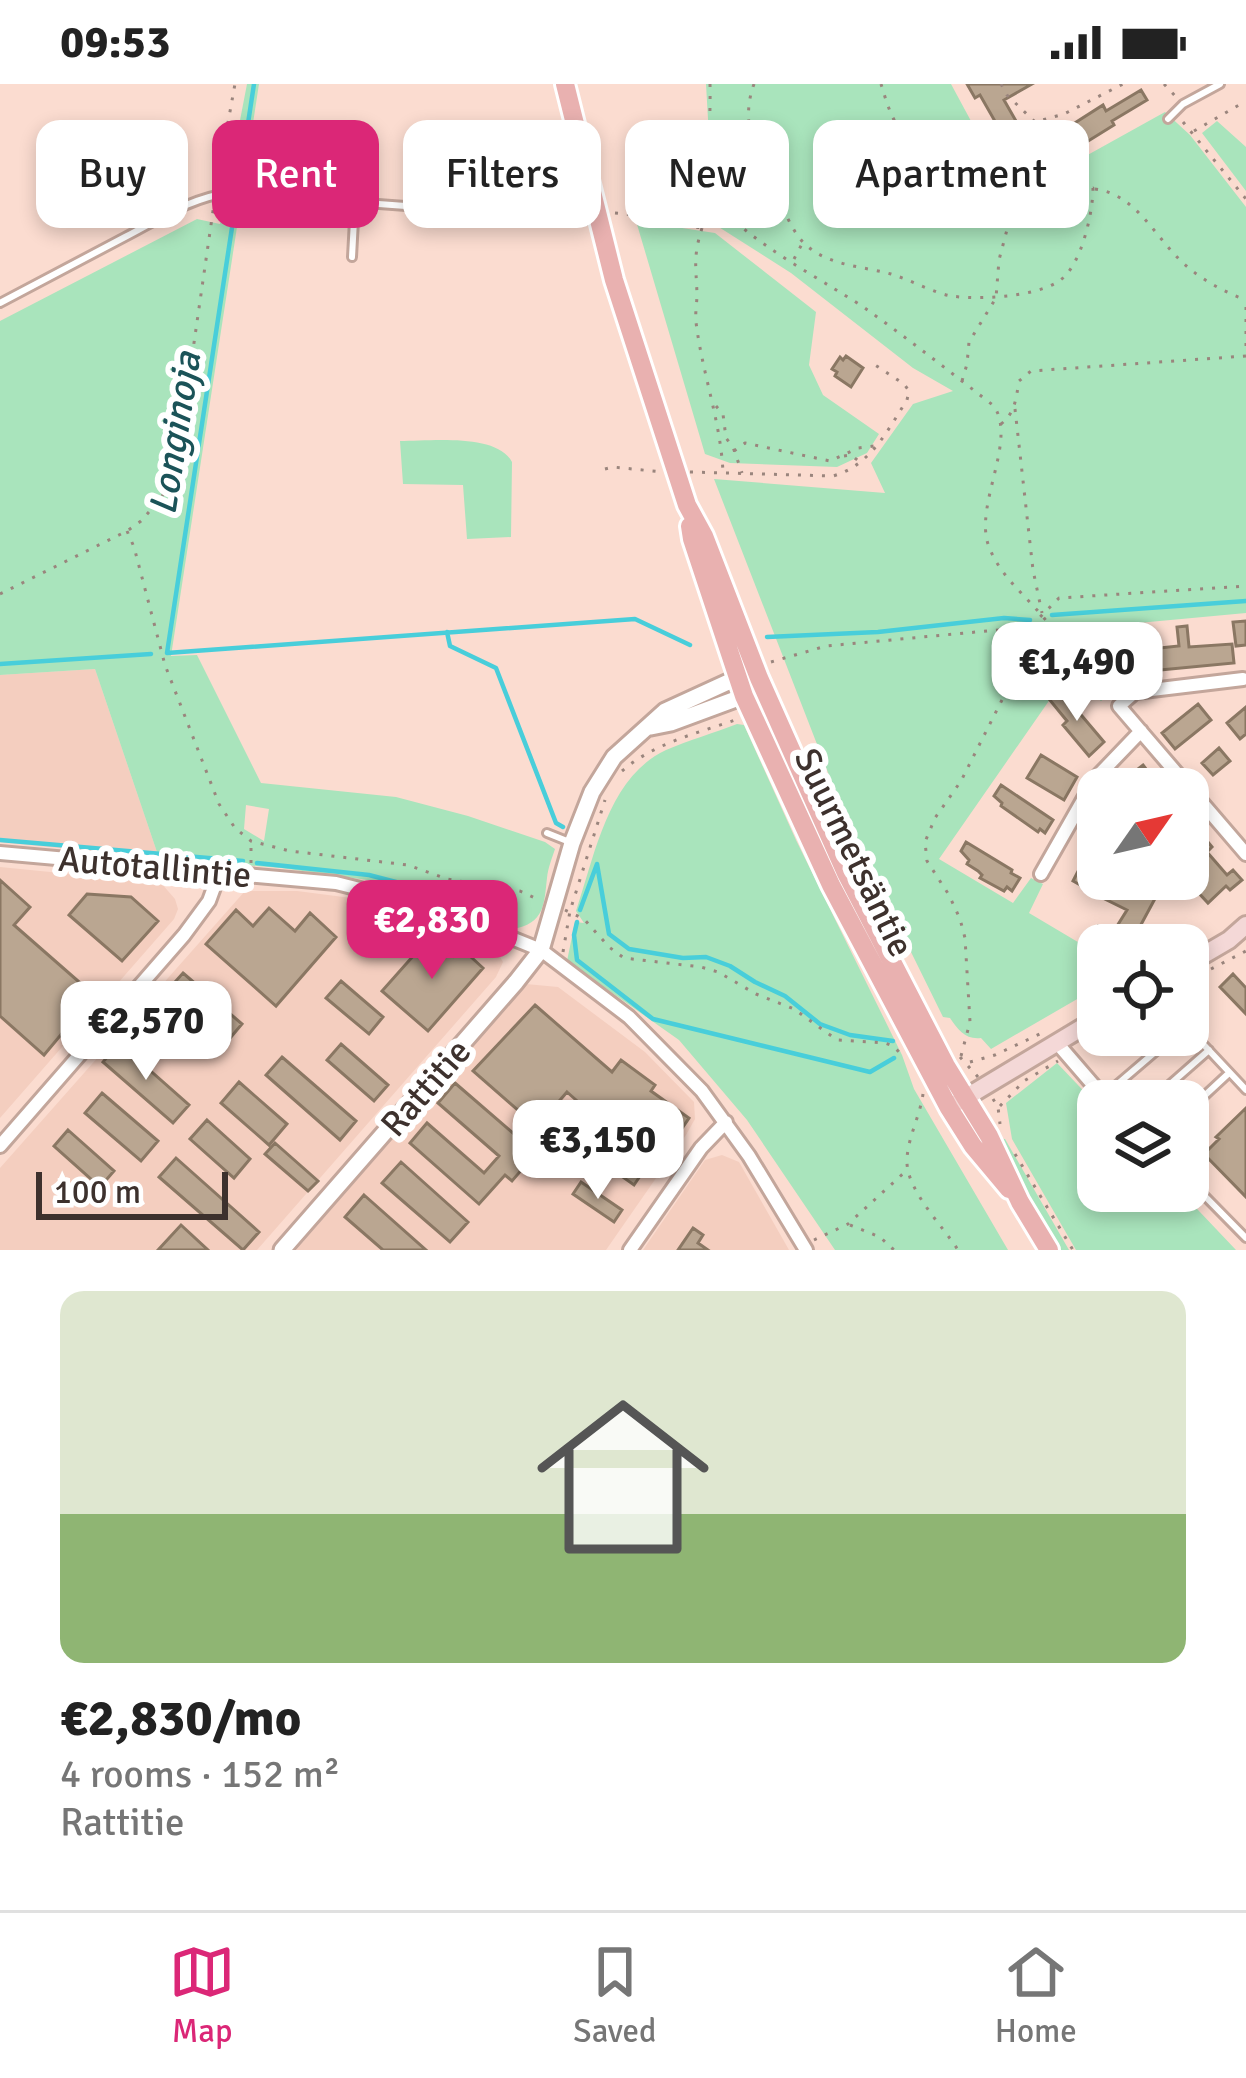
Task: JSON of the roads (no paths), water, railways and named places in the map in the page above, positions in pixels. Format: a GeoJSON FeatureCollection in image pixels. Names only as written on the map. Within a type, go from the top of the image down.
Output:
{"type":"FeatureCollection","features":[{"type":"Feature","properties":{"kind":"main road","name":"Suurmetsäntie"},"geometry":{"type":"LineString","coordinates":[[565,84],[606,216],[638,358],[744,696],[831,885],[957,1103],[1005,1167],[1049,1250]]}},
{"type":"Feature","properties":{"kind":"main road","name":"Suurmetsäntie"},"geometry":{"type":"LineString","coordinates":[[687,505],[764,670],[846,873],[946,1066],[957,1103]]}},
{"type":"Feature","properties":{"kind":"main road"},"geometry":{"type":"LineString","coordinates":[[1209,951],[1240,933]]}},
{"type":"Feature","properties":{"kind":"main road"},"geometry":{"type":"LineString","coordinates":[[957,1103],[1077,1031]]}},
{"type":"Feature","properties":{"kind":"street","name":"Rattitie"},"geometry":{"type":"LineString","coordinates":[[282,1250],[541,950],[562,908],[572,843],[592,792],[623,746],[665,712],[744,696],[764,670]]}},
{"type":"Feature","properties":{"kind":"street"},"geometry":{"type":"LineString","coordinates":[[1243,679],[1135,692],[1119,706],[1246,854]]}},
{"type":"Feature","properties":{"kind":"street"},"geometry":{"type":"LineString","coordinates":[[1041,874],[1095,778],[1141,731]]}},
{"type":"Feature","properties":{"kind":"street","name":"Autotallintie"},"geometry":{"type":"LineString","coordinates":[[0,853],[336,884],[440,909],[541,950],[629,1017],[702,1091],[804,1247]]}},
{"type":"Feature","properties":{"kind":"street"},"geometry":{"type":"LineString","coordinates":[[0,1145],[184,935],[209,901],[220,871]]}},
{"type":"Feature","properties":{"kind":"street"},"geometry":{"type":"LineString","coordinates":[[1058,1043],[1089,1080]]}},
{"type":"Feature","properties":{"kind":"street"},"geometry":{"type":"LineString","coordinates":[[630,1250],[701,1148],[726,1122]]}},
{"type":"Feature","properties":{"kind":"lane"},"geometry":{"type":"LineString","coordinates":[[1172,117],[1183,104],[1220,84]]}},
{"type":"Feature","properties":{"kind":"lane"},"geometry":{"type":"LineString","coordinates":[[0,303],[212,195]]}},
{"type":"Feature","properties":{"kind":"lane"},"geometry":{"type":"LineString","coordinates":[[379,203],[606,216]]}},
{"type":"Feature","properties":{"kind":"lane"},"geometry":{"type":"LineString","coordinates":[[352,257],[354,228]]}},
{"type":"Feature","properties":{"kind":"lane"},"geometry":{"type":"LineString","coordinates":[[547,833],[572,843]]}},
{"type":"Feature","properties":{"kind":"lane"},"geometry":{"type":"LineString","coordinates":[[1209,1051],[1246,1090]]}},
{"type":"Feature","properties":{"kind":"lane"},"geometry":{"type":"LineString","coordinates":[[1126,1080],[1152,1056]]}},
{"type":"Feature","properties":{"kind":"lane"},"geometry":{"type":"LineString","coordinates":[[1174,1080],[1201,1056]]}},
{"type":"Feature","properties":{"kind":"lane"},"geometry":{"type":"LineString","coordinates":[[1209,1092],[1230,1073]]}},
{"type":"Feature","properties":{"kind":"lane"},"geometry":{"type":"LineString","coordinates":[[1209,1200],[1246,1238]]}},
{"type":"Feature","properties":{"kind":"waterway","name":"Longinoja"},"geometry":{"type":"LineString","coordinates":[[249,120],[254,84]]}},
{"type":"Feature","properties":{"kind":"waterway"},"geometry":{"type":"LineString","coordinates":[[232,228],[167,653],[635,619],[690,645]]}},
{"type":"Feature","properties":{"kind":"waterway"},"geometry":{"type":"LineString","coordinates":[[1052,615],[1246,601]]}},
{"type":"Feature","properties":{"kind":"waterway"},"geometry":{"type":"LineString","coordinates":[[767,637],[878,632],[1004,618],[1030,620]]}},
{"type":"Feature","properties":{"kind":"waterway"},"geometry":{"type":"LineString","coordinates":[[447,632],[450,646],[496,668],[556,823],[563,827]]}},
{"type":"Feature","properties":{"kind":"waterway"},"geometry":{"type":"LineString","coordinates":[[0,664],[151,654]]}},
{"type":"Feature","properties":{"kind":"waterway"},"geometry":{"type":"LineString","coordinates":[[0,840],[243,861]]}},
{"type":"Feature","properties":{"kind":"waterway"},"geometry":{"type":"LineString","coordinates":[[257,863],[369,875],[415,887],[504,922]]}},
{"type":"Feature","properties":{"kind":"waterway"},"geometry":{"type":"LineString","coordinates":[[597,864],[609,934],[629,949],[706,957],[785,996],[820,1024],[850,1035],[893,1041]]}},
{"type":"Feature","properties":{"kind":"waterway"},"geometry":{"type":"LineString","coordinates":[[580,910],[597,864]]}},
{"type":"Feature","properties":{"kind":"waterway"},"geometry":{"type":"LineString","coordinates":[[577,922],[577,960],[653,1019],[870,1072],[894,1058]]}}]}
